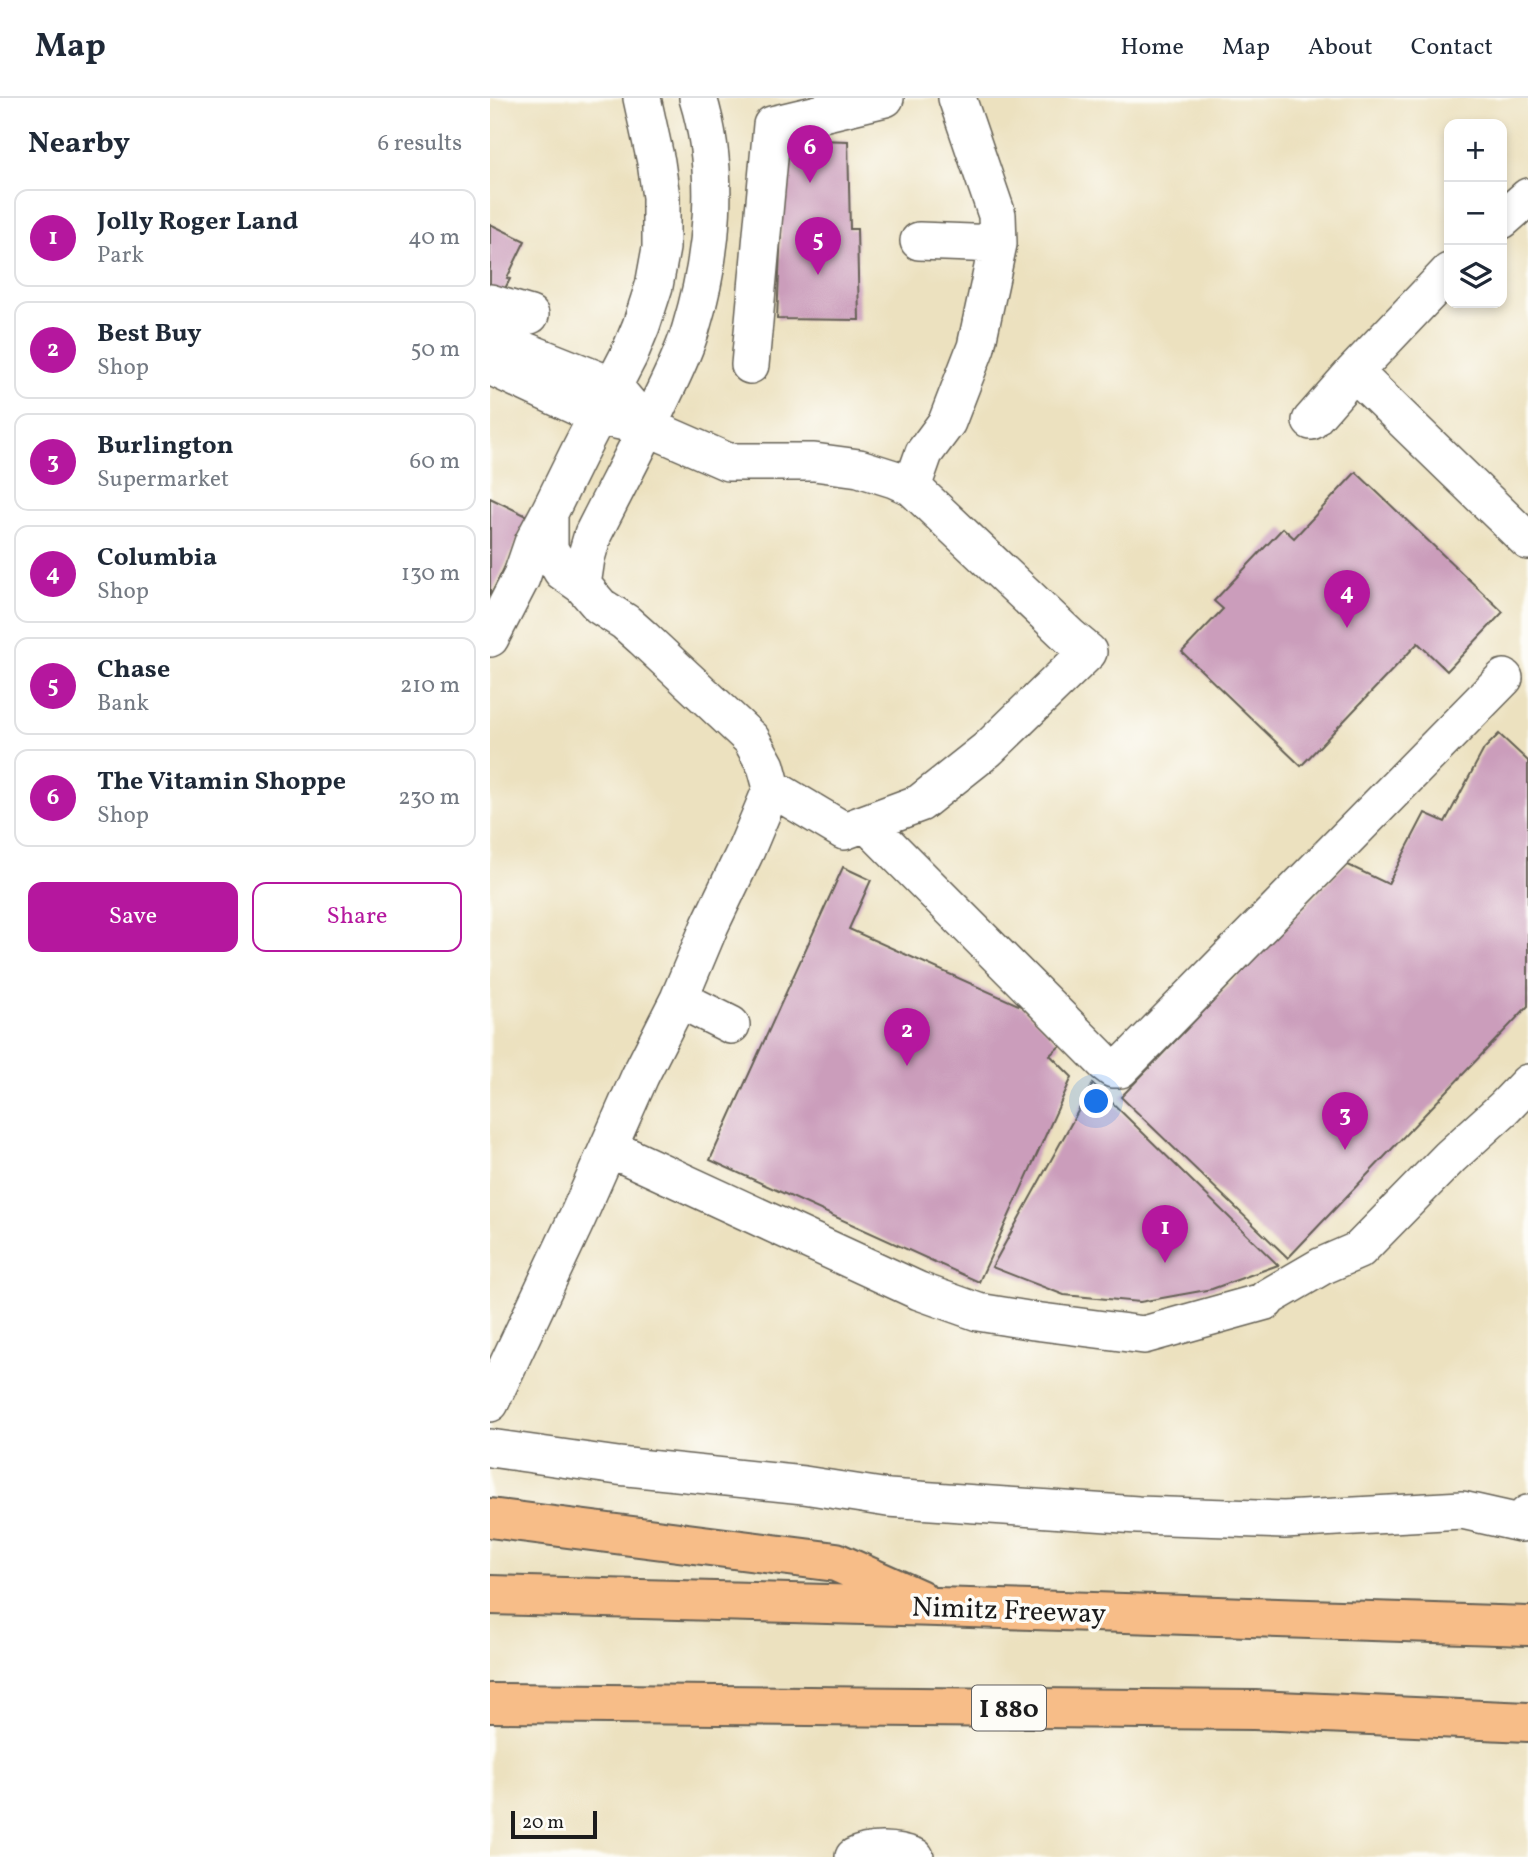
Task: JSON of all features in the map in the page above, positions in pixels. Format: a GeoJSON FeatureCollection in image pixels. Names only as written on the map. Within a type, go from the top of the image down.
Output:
{"type":"FeatureCollection","features":[{"type":"Feature","properties":{"kind":"highway"},"geometry":{"type":"LineString","coordinates":[[490,1518],[836,1562],[937,1607]]}},
{"type":"Feature","properties":{"kind":"highway","name":"Nimitz Freeway"},"geometry":{"type":"LineString","coordinates":[[490,1595],[1528,1626]]}},
{"type":"Feature","properties":{"kind":"highway","name":"I 880"},"geometry":{"type":"LineString","coordinates":[[490,1703],[1254,1710],[1528,1722]]}},
{"type":"Feature","properties":{"kind":"street"},"geometry":{"type":"LineString","coordinates":[[490,638],[521,579],[533,542],[629,355],[653,286],[661,248],[661,197],[642,98]]}},
{"type":"Feature","properties":{"kind":"street"},"geometry":{"type":"LineString","coordinates":[[582,585],[593,534],[671,378],[691,330],[703,282],[713,179],[707,125],[698,98]]}},
{"type":"Feature","properties":{"kind":"street"},"geometry":{"type":"LineString","coordinates":[[750,365],[772,125],[885,98]]}},
{"type":"Feature","properties":{"kind":"street"},"geometry":{"type":"LineString","coordinates":[[912,487],[924,453],[947,422],[976,346],[998,244],[997,215],[957,98]]}},
{"type":"Feature","properties":{"kind":"street"},"geometry":{"type":"LineString","coordinates":[[1507,216],[1528,197]]}},
{"type":"Feature","properties":{"kind":"street"},"geometry":{"type":"LineString","coordinates":[[919,240],[998,244]]}},
{"type":"Feature","properties":{"kind":"street"},"geometry":{"type":"LineString","coordinates":[[1311,421],[1444,277]]}},
{"type":"Feature","properties":{"kind":"street"},"geometry":{"type":"LineString","coordinates":[[490,303],[530,316]]}},
{"type":"Feature","properties":{"kind":"street"},"geometry":{"type":"LineString","coordinates":[[490,337],[648,427],[728,462],[814,462],[859,468],[912,487],[1088,652],[988,750],[920,803],[844,831],[772,788]]}},
{"type":"Feature","properties":{"kind":"street"},"geometry":{"type":"LineString","coordinates":[[490,366],[605,401]]}},
{"type":"Feature","properties":{"kind":"street"},"geometry":{"type":"LineString","coordinates":[[1354,372],[1528,541]]}},
{"type":"Feature","properties":{"kind":"street"},"geometry":{"type":"LineString","coordinates":[[490,1403],[640,1076],[679,999],[772,788],[766,766],[751,739],[625,622],[600,606],[582,585],[562,571],[549,549],[550,513]]}},
{"type":"Feature","properties":{"kind":"street"},"geometry":{"type":"LineString","coordinates":[[866,823],[1105,1063],[1113,1069],[1121,1069],[1504,678]]}},
{"type":"Feature","properties":{"kind":"street"},"geometry":{"type":"LineString","coordinates":[[679,999],[731,1025]]}},
{"type":"Feature","properties":{"kind":"street"},"geometry":{"type":"LineString","coordinates":[[609,1148],[919,1291],[978,1312],[1144,1335],[1266,1301],[1267,1297],[1322,1266],[1359,1250],[1450,1157],[1528,1083]]}},
{"type":"Feature","properties":{"kind":"street"},"geometry":{"type":"LineString","coordinates":[[490,1448],[618,1466],[804,1485],[888,1499],[1138,1515],[1284,1520],[1462,1510],[1520,1522],[1528,1514]]}},
{"type":"Feature","properties":{"kind":"street"},"geometry":{"type":"LineString","coordinates":[[854,1857],[861,1853],[900,1851],[915,1857]]}},
{"type":"Feature","properties":{"kind":"building"},"geometry":{"type":"Polygon","coordinates":[[[785,139],[848,141],[850,229],[857,229],[859,320],[777,319],[785,139]]]}},
{"type":"Feature","properties":{"kind":"building"},"geometry":{"type":"Polygon","coordinates":[[[490,224],[525,241],[500,298],[490,296],[490,224]]]}},
{"type":"Feature","properties":{"kind":"building"},"geometry":{"type":"Polygon","coordinates":[[[1356,472],[1503,612],[1447,671],[1418,643],[1301,766],[1182,652],[1223,609],[1214,601],[1283,528],[1294,538],[1356,472]]]}},
{"type":"Feature","properties":{"kind":"building"},"geometry":{"type":"Polygon","coordinates":[[[490,498],[529,517],[490,597],[490,498]]]}},
{"type":"Feature","properties":{"kind":"building"},"geometry":{"type":"Polygon","coordinates":[[[1499,734],[1528,761],[1528,1006],[1288,1258],[1121,1097],[1346,864],[1388,884],[1425,813],[1445,822],[1484,749],[1499,734]]]}},
{"type":"Feature","properties":{"kind":"building"},"geometry":{"type":"Polygon","coordinates":[[[843,867],[871,880],[849,929],[1023,1007],[1061,1045],[1050,1055],[1072,1077],[979,1282],[710,1160],[843,867]]]}},
{"type":"Feature","properties":{"kind":"building"},"geometry":{"type":"Polygon","coordinates":[[[1093,1084],[1278,1265],[1212,1289],[1140,1302],[1064,1295],[992,1267],[1093,1084]]]}},
{"type":"Feature","properties":{"kind":"place","name":"The Vitamin Shoppe"},"geometry":{"type":"Point","coordinates":[810,183]}},
{"type":"Feature","properties":{"kind":"place","name":"Chase"},"geometry":{"type":"Point","coordinates":[818,275]}},
{"type":"Feature","properties":{"kind":"place","name":"Columbia"},"geometry":{"type":"Point","coordinates":[1347,628]}},
{"type":"Feature","properties":{"kind":"place","name":"Best Buy"},"geometry":{"type":"Point","coordinates":[907,1066]}},
{"type":"Feature","properties":{"kind":"place","name":"Burlington"},"geometry":{"type":"Point","coordinates":[1345,1150]}},
{"type":"Feature","properties":{"kind":"place","name":"Jolly Roger Land"},"geometry":{"type":"Point","coordinates":[1165,1263]}}]}
